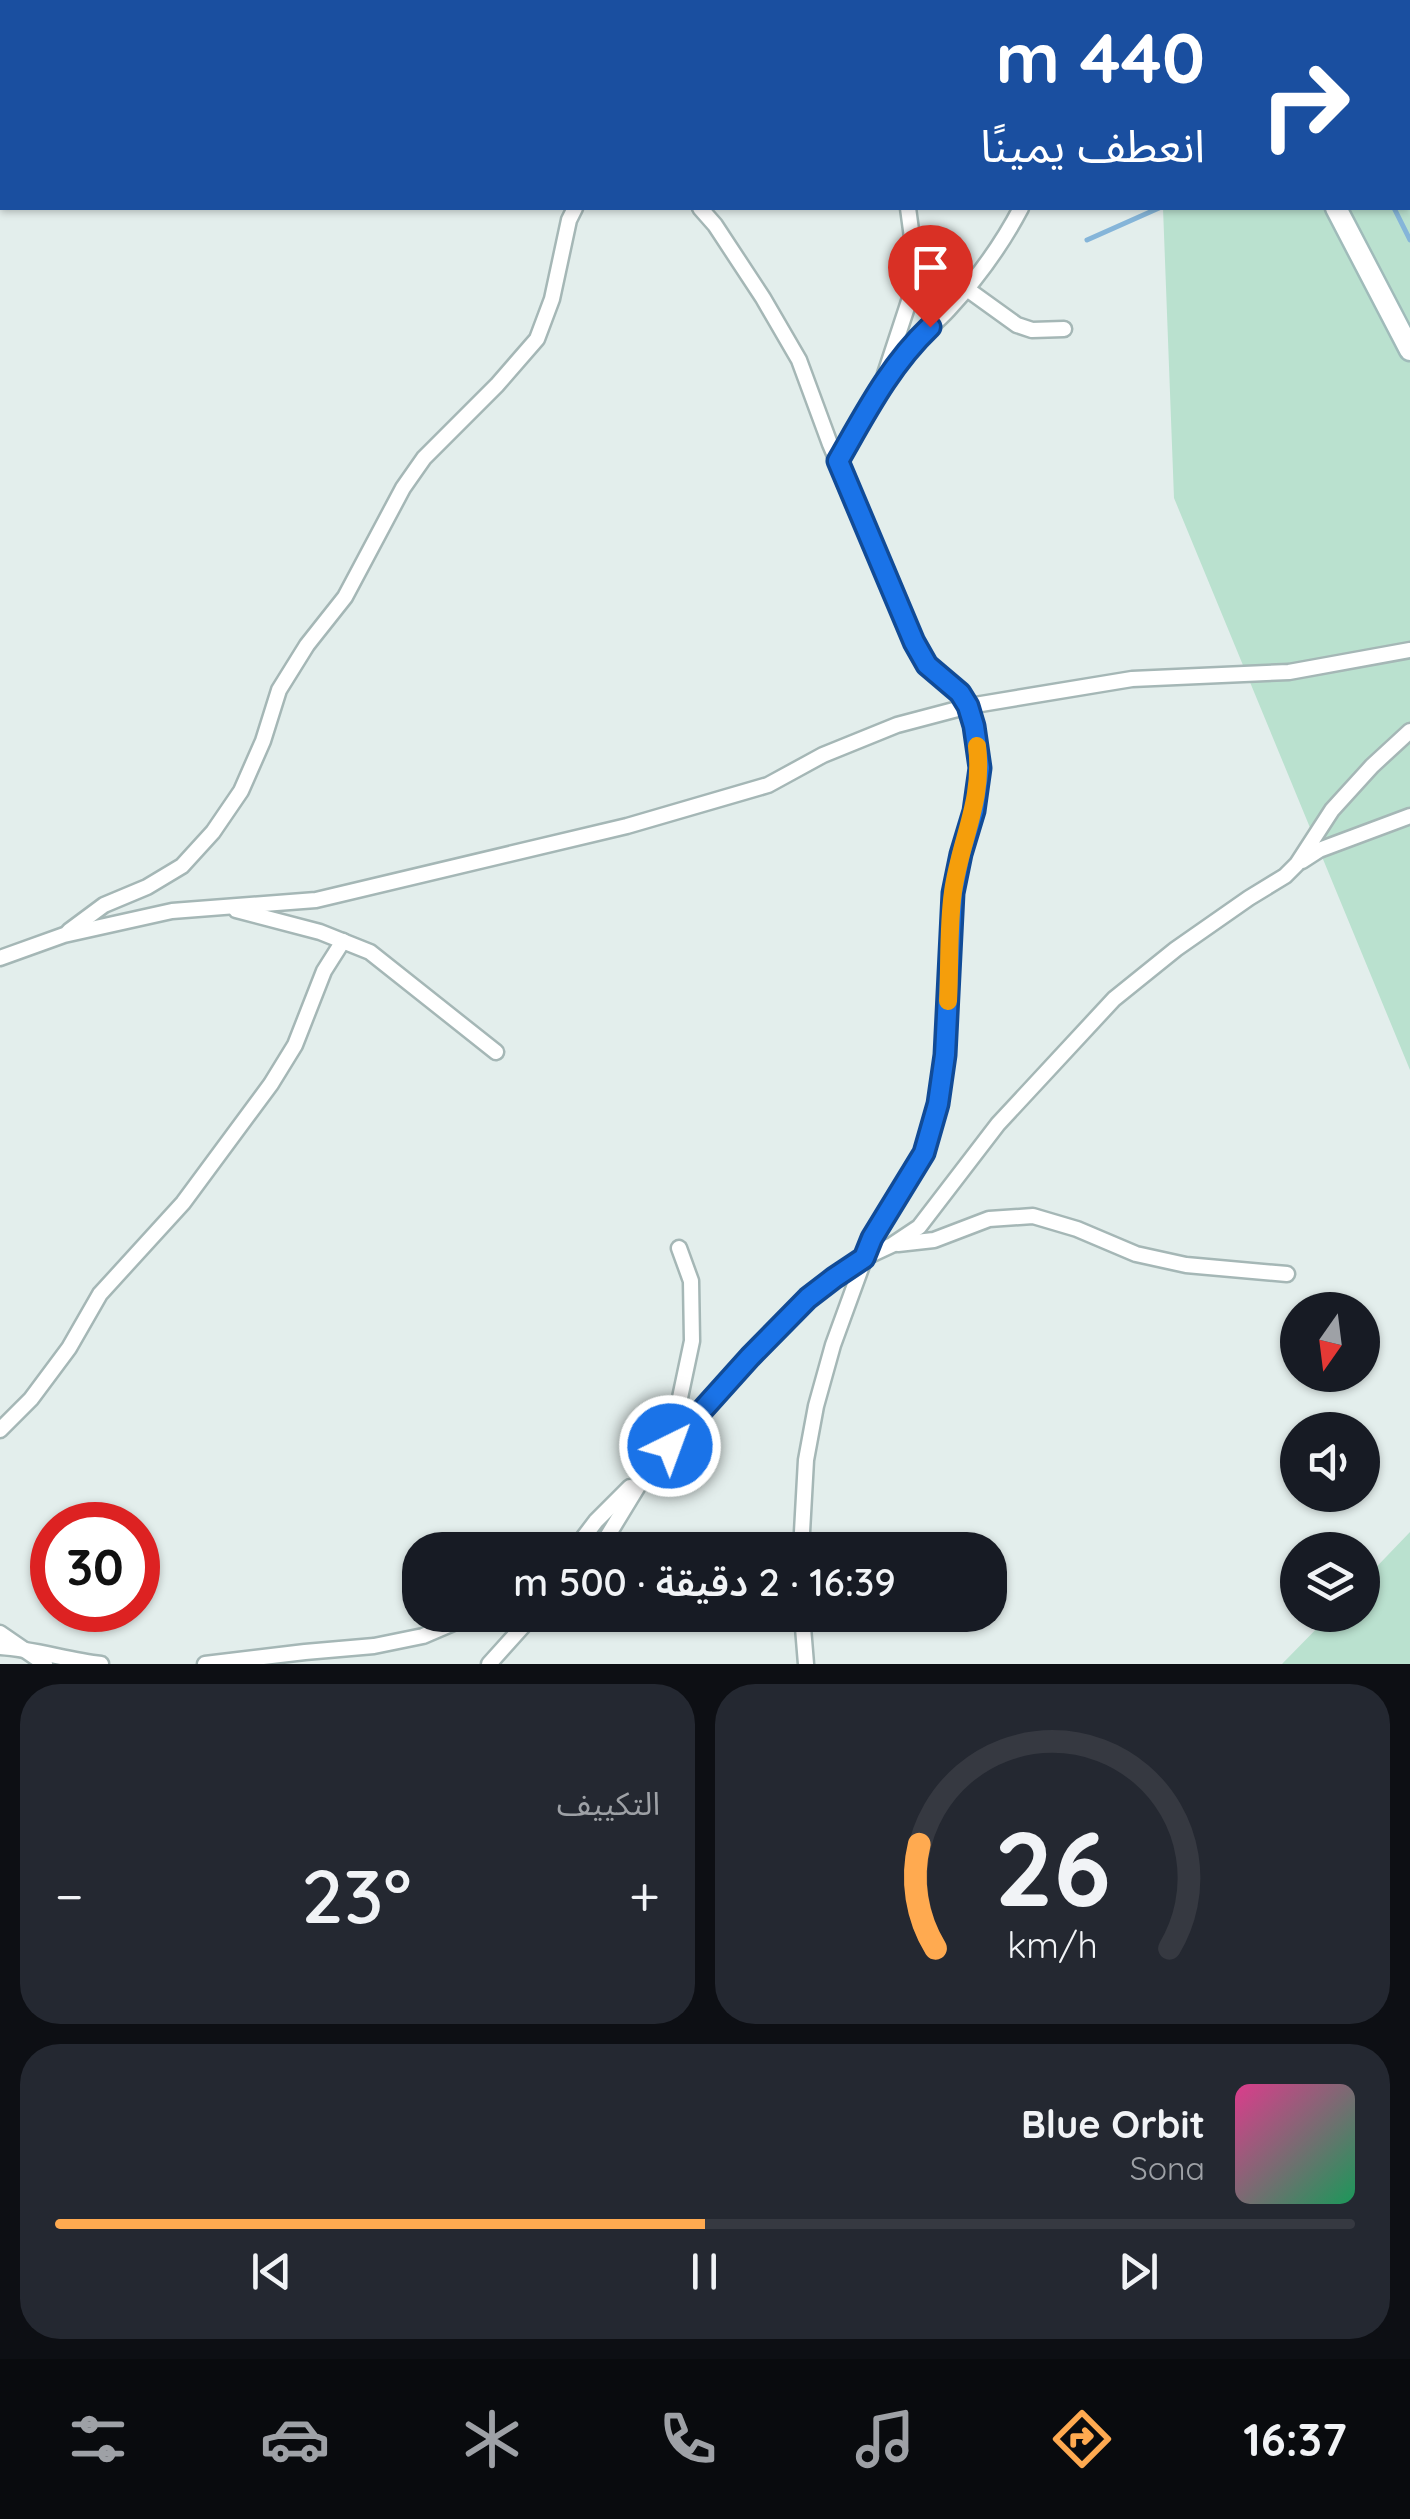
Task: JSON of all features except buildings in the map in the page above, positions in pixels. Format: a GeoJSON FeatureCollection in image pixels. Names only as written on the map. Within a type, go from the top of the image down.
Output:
{"type":"FeatureCollection","features":[{"type":"Feature","properties":{"kind":"main road"},"geometry":{"type":"LineString","coordinates":[[1337,210],[1410,350]]}},
{"type":"Feature","properties":{"kind":"street"},"geometry":{"type":"LineString","coordinates":[[64,935],[104,905],[182,866],[213,832],[240,791],[279,690],[307,645],[345,597],[403,488],[424,458],[537,340],[552,299],[573,210]]}},
{"type":"Feature","properties":{"kind":"street"},"geometry":{"type":"LineString","coordinates":[[704,210],[799,360],[914,642],[927,665],[960,693],[968,706],[980,768],[974,811],[953,893],[945,1055],[938,1104],[924,1153],[872,1238],[833,1344],[806,1460],[802,1532]]}},
{"type":"Feature","properties":{"kind":"street"},"geometry":{"type":"LineString","coordinates":[[882,384],[914,280],[916,266],[908,210]]}},
{"type":"Feature","properties":{"kind":"street"},"geometry":{"type":"LineString","coordinates":[[838,461],[882,384],[915,342],[981,273],[1020,210]]}},
{"type":"Feature","properties":{"kind":"street"},"geometry":{"type":"LineString","coordinates":[[966,289],[1018,325],[1032,330],[1064,329]]}},
{"type":"Feature","properties":{"kind":"street"},"geometry":{"type":"LineString","coordinates":[[0,958],[64,935],[172,912],[316,900],[628,826],[768,786],[824,755],[897,725],[968,706],[1132,679],[1289,672],[1410,650]]}},
{"type":"Feature","properties":{"kind":"street"},"geometry":{"type":"LineString","coordinates":[[588,1532],[808,1298],[864,1258],[919,1227],[998,1124],[1114,999],[1176,949],[1285,876],[1332,810],[1410,731]]}},
{"type":"Feature","properties":{"kind":"street"},"geometry":{"type":"LineString","coordinates":[[1297,864],[1319,850],[1410,816]]}},
{"type":"Feature","properties":{"kind":"street"},"geometry":{"type":"LineString","coordinates":[[225,908],[320,932],[370,952],[496,1052]]}},
{"type":"Feature","properties":{"kind":"street"},"geometry":{"type":"LineString","coordinates":[[0,1430],[60,1360],[100,1294],[183,1203],[271,1084],[295,1044],[324,971],[343,941]]}},
{"type":"Feature","properties":{"kind":"street"},"geometry":{"type":"LineString","coordinates":[[892,1245],[934,1240],[989,1219],[1033,1216],[1077,1229],[1136,1254],[1186,1265],[1287,1274]]}},
{"type":"Feature","properties":{"kind":"street"},"geometry":{"type":"LineString","coordinates":[[670,1446],[692,1341],[691,1281],[679,1248]]}},
{"type":"Feature","properties":{"kind":"street"},"geometry":{"type":"LineString","coordinates":[[610,1532],[646,1473]]}},
{"type":"Feature","properties":{"kind":"street"},"geometry":{"type":"LineString","coordinates":[[205,1664],[374,1646],[432,1632]]}},
{"type":"Feature","properties":{"kind":"street"},"geometry":{"type":"LineString","coordinates":[[489,1664],[518,1632]]}},
{"type":"Feature","properties":{"kind":"street"},"geometry":{"type":"LineString","coordinates":[[803,1632],[806,1664]]}},
{"type":"Feature","properties":{"kind":"street"},"geometry":{"type":"LineString","coordinates":[[0,1633],[44,1664]]}},
{"type":"Feature","properties":{"kind":"street"},"geometry":{"type":"LineString","coordinates":[[0,1647],[101,1664]]}},
{"type":"Feature","properties":{"kind":"green space"},"geometry":{"type":"Polygon","coordinates":[[[1163,210],[1410,210],[1410,1070],[1174,498],[1163,210]]]}},
{"type":"Feature","properties":{"kind":"green space"},"geometry":{"type":"Polygon","coordinates":[[[1410,1532],[1410,1664],[1282,1664],[1313,1632],[1380,1632],[1380,1563],[1410,1532]]]}},
{"type":"Feature","properties":{"kind":"waterway"},"geometry":{"type":"LineString","coordinates":[[1087,240],[1154,210]]}},
{"type":"Feature","properties":{"kind":"waterway"},"geometry":{"type":"LineString","coordinates":[[1395,210],[1410,240]]}},
{"type":"Feature","properties":{"kind":"slow traffic"},"geometry":{"type":"LineString","coordinates":[[948,1001],[953,893],[974,811],[980,768],[977,746]]}},
{"type":"Feature","properties":{"kind":"route"},"geometry":{"type":"LineString","coordinates":[[670,1446],[808,1298],[864,1258],[924,1153],[938,1104],[945,1055],[953,893],[974,811],[980,768],[974,726],[960,693],[927,665],[914,642],[838,461],[882,384],[930,327]]}}]}
